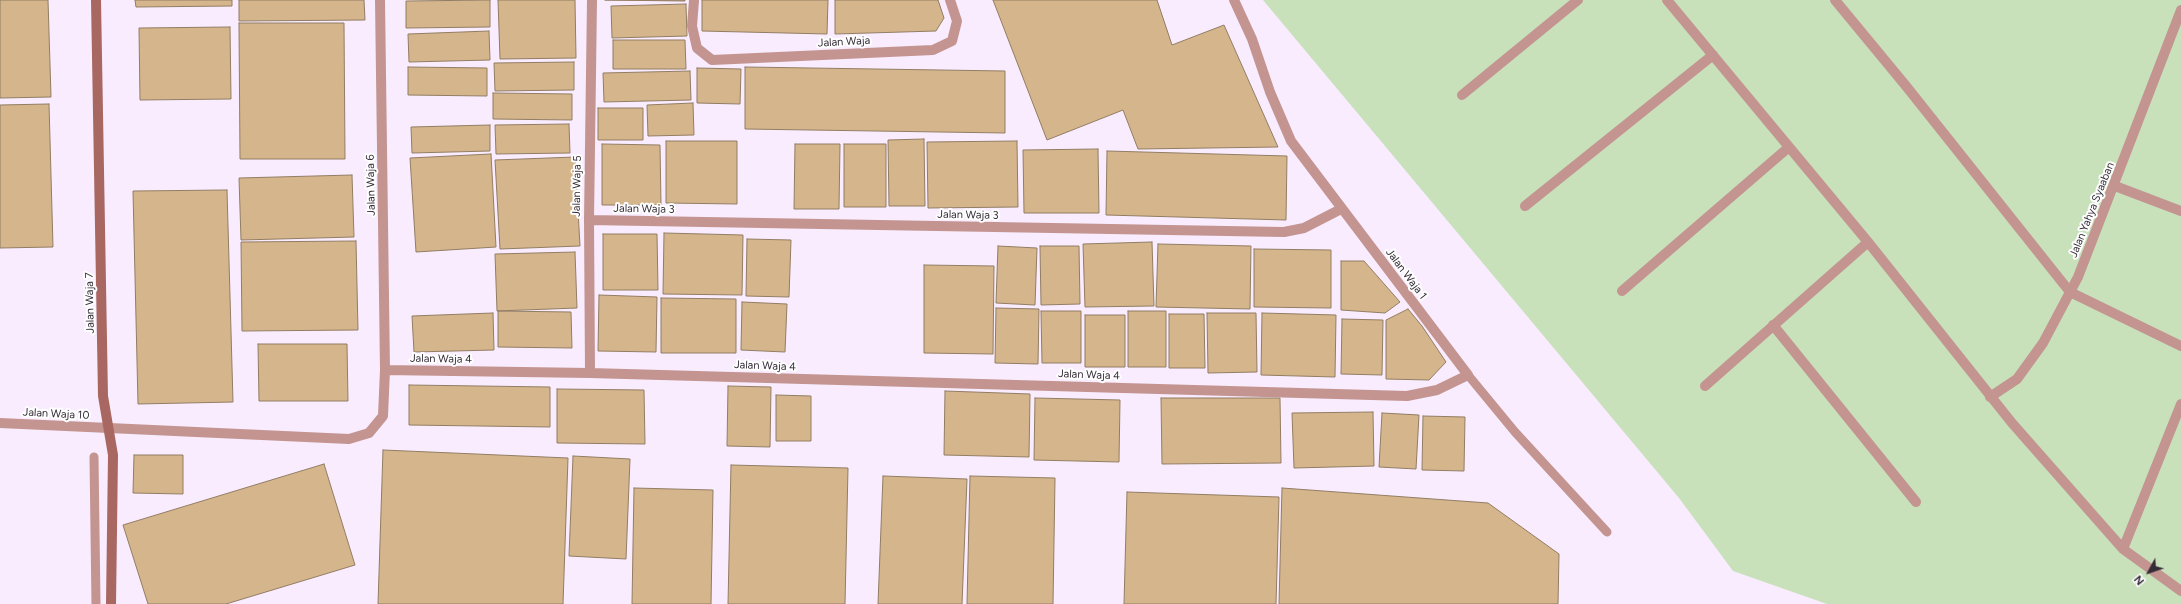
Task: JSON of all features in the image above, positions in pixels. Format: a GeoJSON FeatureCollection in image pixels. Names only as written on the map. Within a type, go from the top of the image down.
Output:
{"type":"FeatureCollection","features":[{"type":"Feature","properties":{"kind":"street","name":"Jalan Waja 7"},"geometry":{"type":"LineString","coordinates":[[96,0],[104,396],[113,455],[111,604]]}},
{"type":"Feature","properties":{"kind":"street","name":"Jalan Waja 6"},"geometry":{"type":"LineString","coordinates":[[380,0],[385,370]]}},
{"type":"Feature","properties":{"kind":"street","name":"Jalan Waja 5"},"geometry":{"type":"LineString","coordinates":[[590,373],[589,220],[592,0]]}},
{"type":"Feature","properties":{"kind":"street","name":"Jalan Waja"},"geometry":{"type":"LineString","coordinates":[[694,0],[692,26],[697,48],[712,60],[933,50],[952,41],[957,21],[950,0]]}},
{"type":"Feature","properties":{"kind":"street","name":"Jalan Waja 1"},"geometry":{"type":"LineString","coordinates":[[1234,0],[1252,39],[1270,92],[1291,141],[1468,376]]}},
{"type":"Feature","properties":{"kind":"street"},"geometry":{"type":"LineString","coordinates":[[1462,95],[1578,0]]}},
{"type":"Feature","properties":{"kind":"street"},"geometry":{"type":"LineString","coordinates":[[1668,0],[1868,242],[1990,397],[2123,549],[2181,591]]}},
{"type":"Feature","properties":{"kind":"street"},"geometry":{"type":"LineString","coordinates":[[1835,0],[1906,86],[2070,292],[2181,346]]}},
{"type":"Feature","properties":{"kind":"street","name":"Jalan Yahya Syaaban"},"geometry":{"type":"LineString","coordinates":[[1990,397],[2017,379],[2043,343],[2070,292],[2114,186],[2181,10]]}},
{"type":"Feature","properties":{"kind":"street"},"geometry":{"type":"LineString","coordinates":[[1525,206],[1713,55]]}},
{"type":"Feature","properties":{"kind":"street"},"geometry":{"type":"LineString","coordinates":[[1622,291],[1789,147]]}},
{"type":"Feature","properties":{"kind":"street"},"geometry":{"type":"LineString","coordinates":[[2114,186],[2181,211]]}},
{"type":"Feature","properties":{"kind":"street","name":"Jalan Waja 3"},"geometry":{"type":"LineString","coordinates":[[589,220],[1284,232],[1304,228],[1341,209]]}},
{"type":"Feature","properties":{"kind":"street"},"geometry":{"type":"LineString","coordinates":[[1705,386],[1868,242]]}},
{"type":"Feature","properties":{"kind":"street"},"geometry":{"type":"LineString","coordinates":[[1773,326],[1916,502]]}},
{"type":"Feature","properties":{"kind":"street"},"geometry":{"type":"LineString","coordinates":[[110,429],[349,439],[370,433],[383,416],[385,370]]}},
{"type":"Feature","properties":{"kind":"street","name":"Jalan Waja 4"},"geometry":{"type":"LineString","coordinates":[[385,370],[590,373],[1407,396],[1437,390],[1468,376]]}},
{"type":"Feature","properties":{"kind":"street"},"geometry":{"type":"LineString","coordinates":[[2123,549],[2181,404]]}},
{"type":"Feature","properties":{"kind":"street","name":"Jalan Waja 10"},"geometry":{"type":"LineString","coordinates":[[0,422],[110,429]]}},
{"type":"Feature","properties":{"kind":"lane","name":"Jalan Waja 1"},"geometry":{"type":"LineString","coordinates":[[1468,376],[1515,432],[1607,532]]}},
{"type":"Feature","properties":{"kind":"lane"},"geometry":{"type":"LineString","coordinates":[[94,457],[96,604]]}},
{"type":"Feature","properties":{"kind":"green space"},"geometry":{"type":"Polygon","coordinates":[[[1263,0],[2181,0],[2181,604],[1827,604],[1733,571],[1679,498],[1263,0]]]}},
{"type":"Feature","properties":{"kind":"building"},"geometry":{"type":"Polygon","coordinates":[[[0,0],[48,0],[51,97],[0,98],[0,0]]]}},
{"type":"Feature","properties":{"kind":"building"},"geometry":{"type":"Polygon","coordinates":[[[135,0],[232,0],[232,6],[136,7],[135,0]]]}},
{"type":"Feature","properties":{"kind":"building"},"geometry":{"type":"Polygon","coordinates":[[[239,0],[364,0],[365,20],[239,21],[239,0]]]}},
{"type":"Feature","properties":{"kind":"building"},"geometry":{"type":"Polygon","coordinates":[[[490,0],[490,27],[406,28],[406,1],[490,0]]]}},
{"type":"Feature","properties":{"kind":"building"},"geometry":{"type":"Polygon","coordinates":[[[498,0],[575,0],[576,58],[500,59],[498,0]]]}},
{"type":"Feature","properties":{"kind":"building"},"geometry":{"type":"Polygon","coordinates":[[[605,0],[685,0],[685,1],[605,0]]]}},
{"type":"Feature","properties":{"kind":"building"},"geometry":{"type":"Polygon","coordinates":[[[702,0],[828,0],[827,34],[702,31],[702,0]]]}},
{"type":"Feature","properties":{"kind":"building"},"geometry":{"type":"Polygon","coordinates":[[[835,0],[938,0],[944,18],[936,31],[835,34],[835,0]]]}},
{"type":"Feature","properties":{"kind":"building"},"geometry":{"type":"Polygon","coordinates":[[[993,0],[1157,0],[1172,45],[1224,25],[1278,147],[1138,149],[1123,110],[1047,140],[993,0]]]}},
{"type":"Feature","properties":{"kind":"building"},"geometry":{"type":"Polygon","coordinates":[[[686,4],[687,36],[612,38],[611,6],[686,4]]]}},
{"type":"Feature","properties":{"kind":"building"},"geometry":{"type":"Polygon","coordinates":[[[239,23],[344,23],[345,159],[240,159],[239,23]]]}},
{"type":"Feature","properties":{"kind":"building"},"geometry":{"type":"Polygon","coordinates":[[[230,27],[231,99],[140,100],[139,28],[230,27]]]}},
{"type":"Feature","properties":{"kind":"building"},"geometry":{"type":"Polygon","coordinates":[[[489,31],[490,60],[409,62],[408,34],[489,31]]]}},
{"type":"Feature","properties":{"kind":"building"},"geometry":{"type":"Polygon","coordinates":[[[613,40],[685,40],[686,69],[613,69],[613,40]]]}},
{"type":"Feature","properties":{"kind":"building"},"geometry":{"type":"Polygon","coordinates":[[[574,62],[574,90],[495,91],[494,63],[574,62]]]}},
{"type":"Feature","properties":{"kind":"building"},"geometry":{"type":"Polygon","coordinates":[[[408,67],[487,68],[487,96],[408,95],[408,67]]]}},
{"type":"Feature","properties":{"kind":"building"},"geometry":{"type":"Polygon","coordinates":[[[745,67],[1005,71],[1005,133],[745,129],[745,67]]]}},
{"type":"Feature","properties":{"kind":"building"},"geometry":{"type":"Polygon","coordinates":[[[697,68],[741,69],[740,104],[697,103],[697,68]]]}},
{"type":"Feature","properties":{"kind":"building"},"geometry":{"type":"Polygon","coordinates":[[[690,71],[691,100],[604,102],[603,73],[690,71]]]}},
{"type":"Feature","properties":{"kind":"building"},"geometry":{"type":"Polygon","coordinates":[[[493,93],[572,94],[572,120],[493,119],[493,93]]]}},
{"type":"Feature","properties":{"kind":"building"},"geometry":{"type":"Polygon","coordinates":[[[693,103],[694,135],[648,136],[647,105],[693,103]]]}},
{"type":"Feature","properties":{"kind":"building"},"geometry":{"type":"Polygon","coordinates":[[[49,104],[53,247],[0,248],[0,105],[49,104]]]}},
{"type":"Feature","properties":{"kind":"building"},"geometry":{"type":"Polygon","coordinates":[[[598,108],[643,108],[643,140],[598,140],[598,108]]]}},
{"type":"Feature","properties":{"kind":"building"},"geometry":{"type":"Polygon","coordinates":[[[569,124],[570,153],[496,154],[495,125],[569,124]]]}},
{"type":"Feature","properties":{"kind":"building"},"geometry":{"type":"Polygon","coordinates":[[[490,125],[490,151],[412,153],[411,127],[490,125]]]}},
{"type":"Feature","properties":{"kind":"building"},"geometry":{"type":"Polygon","coordinates":[[[924,139],[925,206],[889,206],[888,140],[924,139]]]}},
{"type":"Feature","properties":{"kind":"building"},"geometry":{"type":"Polygon","coordinates":[[[666,141],[737,141],[737,204],[666,203],[666,141]]]}},
{"type":"Feature","properties":{"kind":"building"},"geometry":{"type":"Polygon","coordinates":[[[1017,141],[1018,207],[928,208],[927,142],[1017,141]]]}},
{"type":"Feature","properties":{"kind":"building"},"geometry":{"type":"Polygon","coordinates":[[[602,144],[660,145],[661,205],[602,205],[602,144]]]}},
{"type":"Feature","properties":{"kind":"building"},"geometry":{"type":"Polygon","coordinates":[[[795,144],[840,144],[839,209],[794,209],[795,144]]]}},
{"type":"Feature","properties":{"kind":"building"},"geometry":{"type":"Polygon","coordinates":[[[844,144],[886,144],[886,207],[844,207],[844,144]]]}},
{"type":"Feature","properties":{"kind":"building"},"geometry":{"type":"Polygon","coordinates":[[[1098,149],[1099,213],[1024,213],[1023,150],[1098,149]]]}},
{"type":"Feature","properties":{"kind":"building"},"geometry":{"type":"Polygon","coordinates":[[[1107,151],[1287,156],[1286,220],[1106,215],[1107,151]]]}},
{"type":"Feature","properties":{"kind":"building"},"geometry":{"type":"Polygon","coordinates":[[[491,154],[496,247],[416,252],[410,158],[491,154]]]}},
{"type":"Feature","properties":{"kind":"building"},"geometry":{"type":"Polygon","coordinates":[[[575,157],[580,246],[500,249],[495,160],[575,157]]]}},
{"type":"Feature","properties":{"kind":"building"},"geometry":{"type":"Polygon","coordinates":[[[352,175],[354,237],[241,240],[239,178],[352,175]]]}},
{"type":"Feature","properties":{"kind":"building"},"geometry":{"type":"Polygon","coordinates":[[[227,190],[233,402],[138,404],[133,191],[227,190]]]}},
{"type":"Feature","properties":{"kind":"building"},"geometry":{"type":"Polygon","coordinates":[[[664,233],[743,235],[742,295],[663,294],[664,233]]]}},
{"type":"Feature","properties":{"kind":"building"},"geometry":{"type":"Polygon","coordinates":[[[603,234],[657,234],[658,290],[603,290],[603,234]]]}},
{"type":"Feature","properties":{"kind":"building"},"geometry":{"type":"Polygon","coordinates":[[[747,239],[791,240],[789,297],[746,296],[747,239]]]}},
{"type":"Feature","properties":{"kind":"building"},"geometry":{"type":"Polygon","coordinates":[[[356,241],[358,330],[242,331],[241,242],[356,241]]]}},
{"type":"Feature","properties":{"kind":"building"},"geometry":{"type":"Polygon","coordinates":[[[1152,242],[1154,306],[1085,307],[1083,244],[1152,242]]]}},
{"type":"Feature","properties":{"kind":"building"},"geometry":{"type":"Polygon","coordinates":[[[1158,244],[1251,246],[1250,309],[1156,307],[1158,244]]]}},
{"type":"Feature","properties":{"kind":"building"},"geometry":{"type":"Polygon","coordinates":[[[998,246],[1037,248],[1035,305],[996,303],[998,246]]]}},
{"type":"Feature","properties":{"kind":"building"},"geometry":{"type":"Polygon","coordinates":[[[1040,246],[1079,246],[1080,304],[1041,305],[1040,246]]]}},
{"type":"Feature","properties":{"kind":"building"},"geometry":{"type":"Polygon","coordinates":[[[1254,249],[1331,250],[1331,308],[1254,307],[1254,249]]]}},
{"type":"Feature","properties":{"kind":"building"},"geometry":{"type":"Polygon","coordinates":[[[575,252],[577,308],[497,311],[495,254],[575,252]]]}},
{"type":"Feature","properties":{"kind":"building"},"geometry":{"type":"Polygon","coordinates":[[[1341,261],[1364,261],[1400,302],[1385,313],[1341,310],[1341,261]]]}},
{"type":"Feature","properties":{"kind":"building"},"geometry":{"type":"Polygon","coordinates":[[[924,265],[994,266],[993,354],[924,353],[924,265]]]}},
{"type":"Feature","properties":{"kind":"building"},"geometry":{"type":"Polygon","coordinates":[[[599,295],[657,297],[656,352],[598,351],[599,295]]]}},
{"type":"Feature","properties":{"kind":"building"},"geometry":{"type":"Polygon","coordinates":[[[661,298],[736,299],[736,353],[661,353],[661,298]]]}},
{"type":"Feature","properties":{"kind":"building"},"geometry":{"type":"Polygon","coordinates":[[[742,302],[787,304],[785,352],[741,350],[742,302]]]}},
{"type":"Feature","properties":{"kind":"building"},"geometry":{"type":"Polygon","coordinates":[[[996,308],[1039,309],[1038,364],[995,363],[996,308]]]}},
{"type":"Feature","properties":{"kind":"building"},"geometry":{"type":"Polygon","coordinates":[[[1408,309],[1422,326],[1446,362],[1429,380],[1386,379],[1386,320],[1408,309]]]}},
{"type":"Feature","properties":{"kind":"building"},"geometry":{"type":"Polygon","coordinates":[[[498,311],[571,312],[572,348],[498,347],[498,311]]]}},
{"type":"Feature","properties":{"kind":"building"},"geometry":{"type":"Polygon","coordinates":[[[1041,311],[1081,311],[1081,363],[1042,363],[1041,311]]]}},
{"type":"Feature","properties":{"kind":"building"},"geometry":{"type":"Polygon","coordinates":[[[1128,311],[1166,311],[1166,367],[1128,367],[1128,311]]]}},
{"type":"Feature","properties":{"kind":"building"},"geometry":{"type":"Polygon","coordinates":[[[493,313],[494,350],[414,352],[412,316],[493,313]]]}},
{"type":"Feature","properties":{"kind":"building"},"geometry":{"type":"Polygon","coordinates":[[[1207,313],[1256,313],[1257,372],[1208,373],[1207,313]]]}},
{"type":"Feature","properties":{"kind":"building"},"geometry":{"type":"Polygon","coordinates":[[[1262,313],[1336,315],[1335,377],[1261,375],[1262,313]]]}},
{"type":"Feature","properties":{"kind":"building"},"geometry":{"type":"Polygon","coordinates":[[[1169,314],[1204,314],[1205,368],[1169,368],[1169,314]]]}},
{"type":"Feature","properties":{"kind":"building"},"geometry":{"type":"Polygon","coordinates":[[[1085,315],[1125,315],[1125,367],[1085,367],[1085,315]]]}},
{"type":"Feature","properties":{"kind":"building"},"geometry":{"type":"Polygon","coordinates":[[[1342,319],[1383,320],[1382,375],[1341,374],[1342,319]]]}},
{"type":"Feature","properties":{"kind":"building"},"geometry":{"type":"Polygon","coordinates":[[[258,344],[347,344],[348,401],[259,401],[258,344]]]}},
{"type":"Feature","properties":{"kind":"building"},"geometry":{"type":"Polygon","coordinates":[[[409,385],[550,387],[550,427],[409,425],[409,385]]]}},
{"type":"Feature","properties":{"kind":"building"},"geometry":{"type":"Polygon","coordinates":[[[728,386],[771,387],[770,447],[727,446],[728,386]]]}},
{"type":"Feature","properties":{"kind":"building"},"geometry":{"type":"Polygon","coordinates":[[[557,389],[644,390],[645,444],[557,443],[557,389]]]}},
{"type":"Feature","properties":{"kind":"building"},"geometry":{"type":"Polygon","coordinates":[[[945,391],[1030,394],[1029,457],[944,455],[945,391]]]}},
{"type":"Feature","properties":{"kind":"building"},"geometry":{"type":"Polygon","coordinates":[[[776,395],[811,396],[811,441],[776,441],[776,395]]]}},
{"type":"Feature","properties":{"kind":"building"},"geometry":{"type":"Polygon","coordinates":[[[1035,398],[1120,400],[1119,462],[1034,460],[1035,398]]]}},
{"type":"Feature","properties":{"kind":"building"},"geometry":{"type":"Polygon","coordinates":[[[1161,398],[1280,398],[1281,463],[1162,464],[1161,398]]]}},
{"type":"Feature","properties":{"kind":"building"},"geometry":{"type":"Polygon","coordinates":[[[1373,412],[1374,466],[1294,468],[1292,413],[1373,412]]]}},
{"type":"Feature","properties":{"kind":"building"},"geometry":{"type":"Polygon","coordinates":[[[1382,413],[1419,415],[1416,469],[1379,467],[1382,413]]]}},
{"type":"Feature","properties":{"kind":"building"},"geometry":{"type":"Polygon","coordinates":[[[1423,416],[1465,417],[1464,471],[1422,470],[1423,416]]]}},
{"type":"Feature","properties":{"kind":"building"},"geometry":{"type":"Polygon","coordinates":[[[383,450],[568,458],[563,604],[378,604],[383,450]]]}},
{"type":"Feature","properties":{"kind":"building"},"geometry":{"type":"Polygon","coordinates":[[[134,455],[183,455],[183,494],[133,493],[134,455]]]}},
{"type":"Feature","properties":{"kind":"building"},"geometry":{"type":"Polygon","coordinates":[[[573,456],[630,459],[626,559],[569,556],[573,456]]]}},
{"type":"Feature","properties":{"kind":"building"},"geometry":{"type":"Polygon","coordinates":[[[324,464],[355,565],[226,604],[148,604],[123,525],[324,464]]]}},
{"type":"Feature","properties":{"kind":"building"},"geometry":{"type":"Polygon","coordinates":[[[731,465],[848,468],[845,604],[728,604],[731,465]]]}},
{"type":"Feature","properties":{"kind":"building"},"geometry":{"type":"Polygon","coordinates":[[[883,476],[967,479],[962,604],[878,604],[883,476]]]}},
{"type":"Feature","properties":{"kind":"building"},"geometry":{"type":"Polygon","coordinates":[[[970,476],[1055,478],[1053,604],[967,604],[970,476]]]}},
{"type":"Feature","properties":{"kind":"building"},"geometry":{"type":"Polygon","coordinates":[[[634,488],[713,490],[711,604],[632,604],[634,488]]]}},
{"type":"Feature","properties":{"kind":"building"},"geometry":{"type":"Polygon","coordinates":[[[1282,488],[1488,503],[1559,554],[1558,604],[1279,604],[1282,488]]]}},
{"type":"Feature","properties":{"kind":"building"},"geometry":{"type":"Polygon","coordinates":[[[1127,492],[1279,497],[1276,604],[1124,604],[1127,492]]]}}]}
